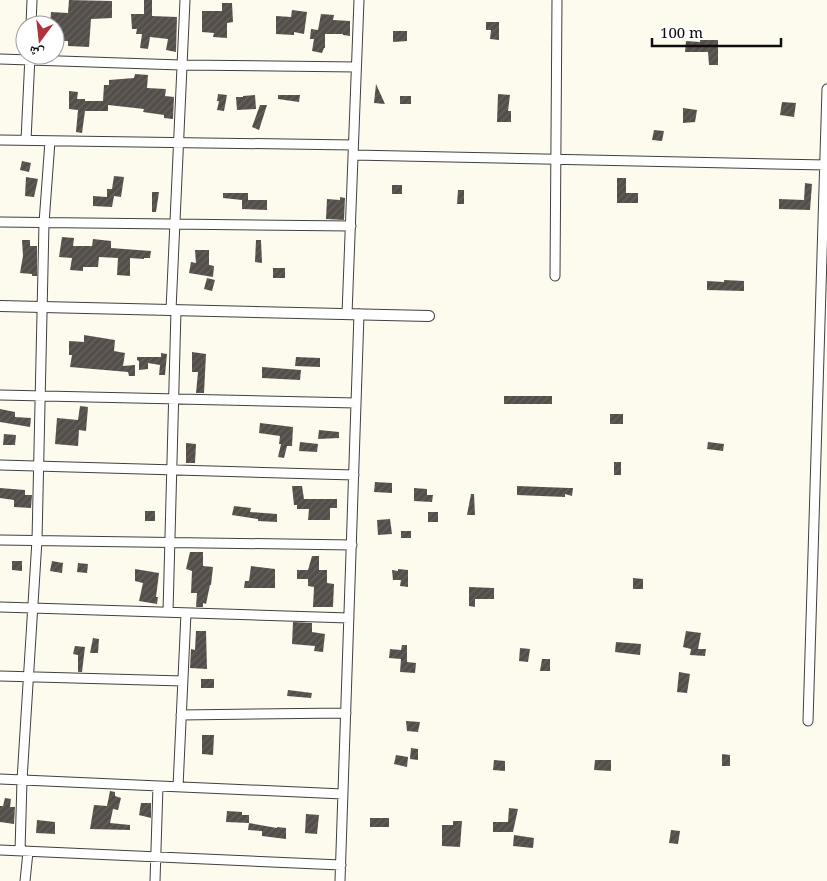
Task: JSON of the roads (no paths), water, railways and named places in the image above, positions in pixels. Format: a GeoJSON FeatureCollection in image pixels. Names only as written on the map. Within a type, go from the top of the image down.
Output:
{"type":"FeatureCollection","features":[{"type":"Feature","properties":{"kind":"street"},"geometry":{"type":"LineString","coordinates":[[31,15],[32,0]]}},
{"type":"Feature","properties":{"kind":"street"},"geometry":{"type":"LineString","coordinates":[[168,612],[175,399],[174,224],[185,0]]}},
{"type":"Feature","properties":{"kind":"street"},"geometry":{"type":"LineString","coordinates":[[347,314],[359,0]]}},
{"type":"Feature","properties":{"kind":"street"},"geometry":{"type":"LineString","coordinates":[[555,276],[557,0]]}},
{"type":"Feature","properties":{"kind":"street"},"geometry":{"type":"LineString","coordinates":[[0,59],[15,58]]}},
{"type":"Feature","properties":{"kind":"street"},"geometry":{"type":"LineString","coordinates":[[65,60],[182,65],[356,67]]}},
{"type":"Feature","properties":{"kind":"street"},"geometry":{"type":"LineString","coordinates":[[26,140],[30,65]]}},
{"type":"Feature","properties":{"kind":"street"},"geometry":{"type":"LineString","coordinates":[[808,721],[827,89]]}},
{"type":"Feature","properties":{"kind":"street"},"geometry":{"type":"LineString","coordinates":[[0,140],[177,143],[556,159],[826,165]]}},
{"type":"Feature","properties":{"kind":"street"},"geometry":{"type":"LineString","coordinates":[[25,881],[22,780],[37,540],[44,223],[50,141]]}},
{"type":"Feature","properties":{"kind":"street"},"geometry":{"type":"LineString","coordinates":[[0,222],[351,226]]}},
{"type":"Feature","properties":{"kind":"street"},"geometry":{"type":"LineString","coordinates":[[0,306],[429,316]]}},
{"type":"Feature","properties":{"kind":"street"},"geometry":{"type":"LineString","coordinates":[[340,881],[359,314]]}},
{"type":"Feature","properties":{"kind":"street"},"geometry":{"type":"LineString","coordinates":[[0,395],[356,403]]}},
{"type":"Feature","properties":{"kind":"street"},"geometry":{"type":"LineString","coordinates":[[0,465],[354,475]]}},
{"type":"Feature","properties":{"kind":"street"},"geometry":{"type":"LineString","coordinates":[[0,540],[352,545]]}},
{"type":"Feature","properties":{"kind":"street"},"geometry":{"type":"LineString","coordinates":[[0,607],[349,618]]}},
{"type":"Feature","properties":{"kind":"street"},"geometry":{"type":"LineString","coordinates":[[178,787],[186,613]]}},
{"type":"Feature","properties":{"kind":"street"},"geometry":{"type":"LineString","coordinates":[[0,676],[183,681]]}},
{"type":"Feature","properties":{"kind":"street"},"geometry":{"type":"LineString","coordinates":[[181,715],[346,713]]}},
{"type":"Feature","properties":{"kind":"street"},"geometry":{"type":"LineString","coordinates":[[0,779],[343,794]]}},
{"type":"Feature","properties":{"kind":"street"},"geometry":{"type":"LineString","coordinates":[[155,881],[158,786]]}},
{"type":"Feature","properties":{"kind":"street"},"geometry":{"type":"LineString","coordinates":[[0,850],[341,865]]}}]}
